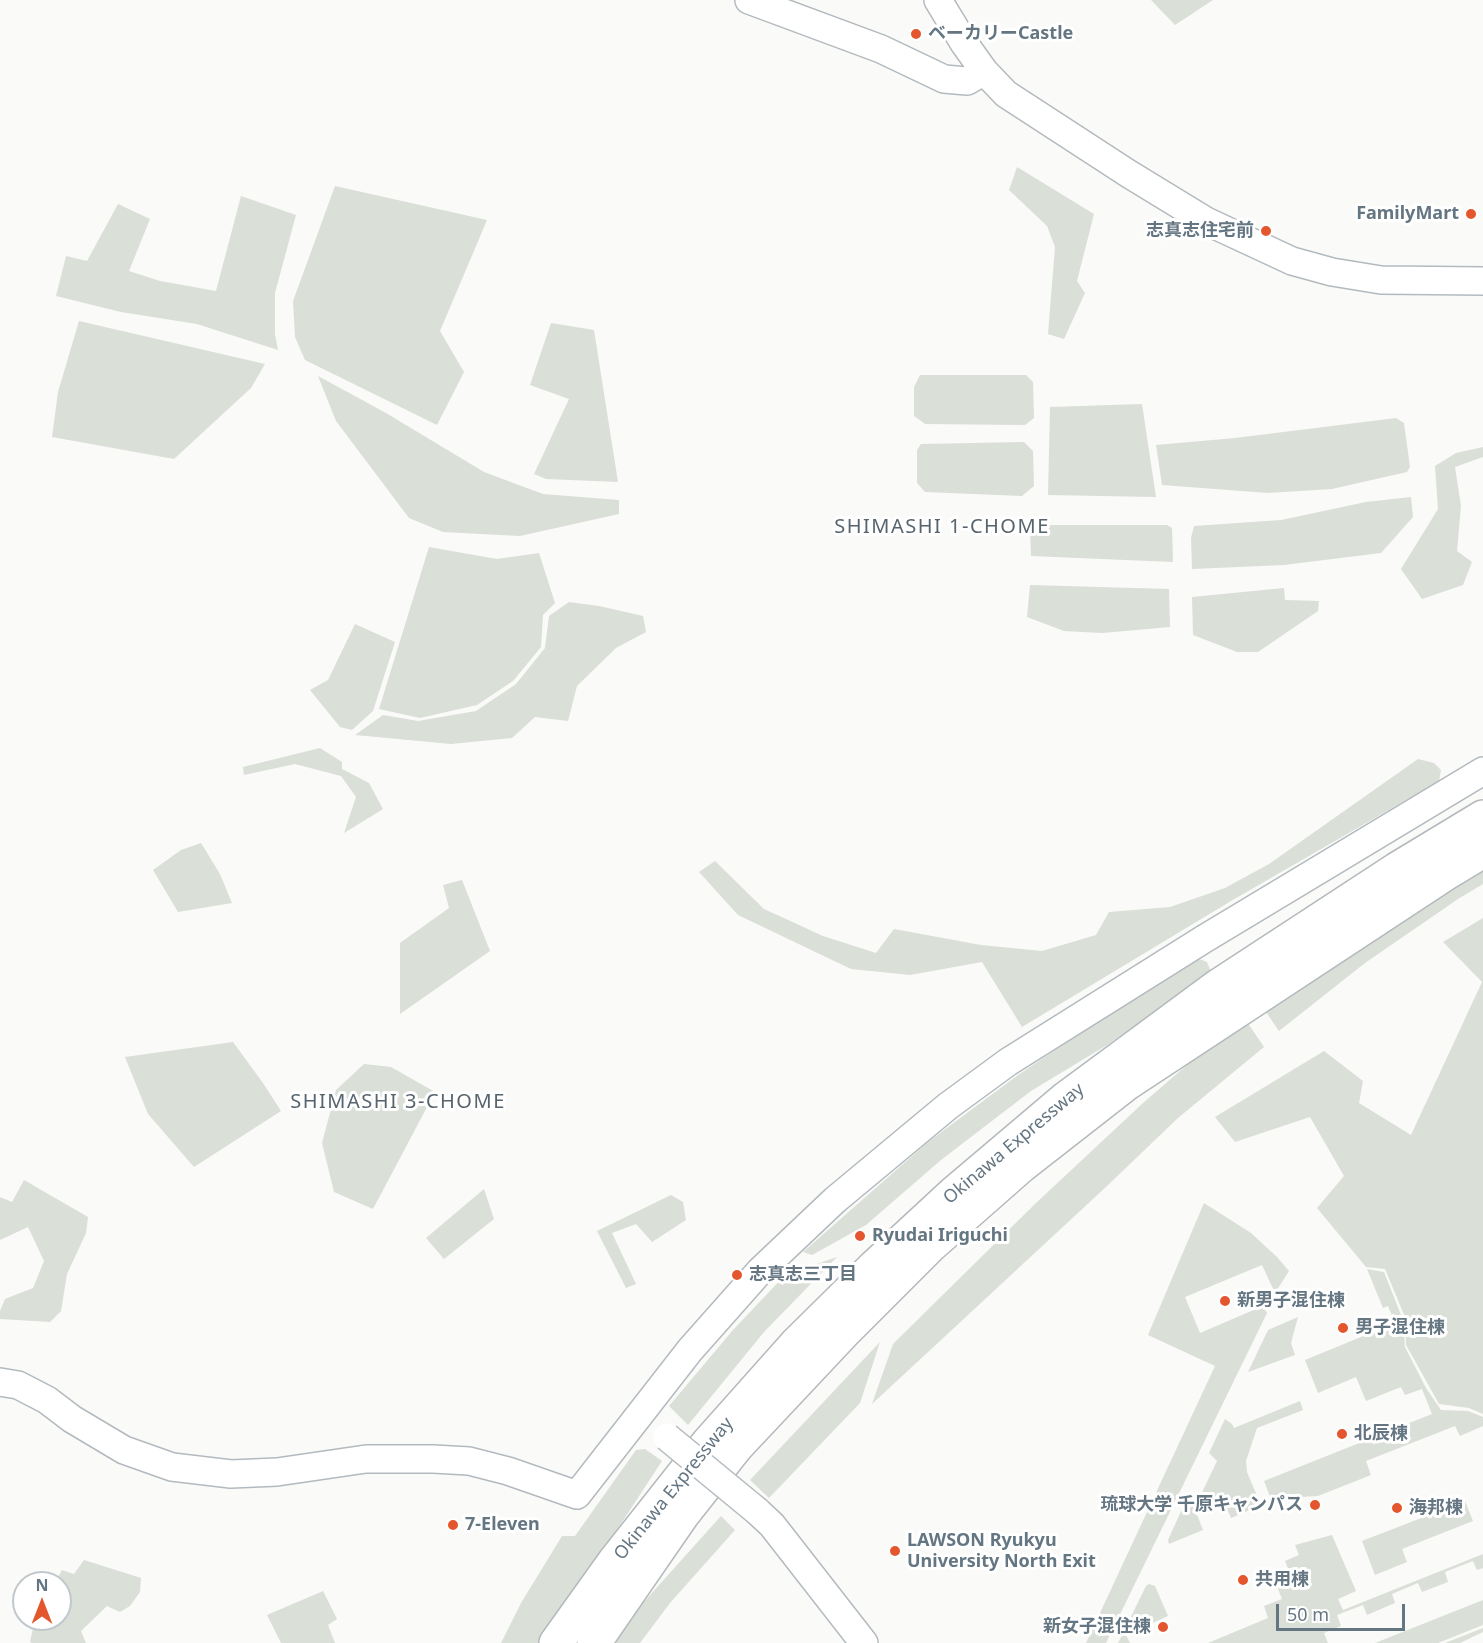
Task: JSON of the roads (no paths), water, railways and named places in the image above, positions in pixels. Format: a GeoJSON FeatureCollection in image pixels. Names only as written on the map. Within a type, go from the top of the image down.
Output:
{"type":"FeatureCollection","features":[{"type":"Feature","properties":{"kind":"highway","name":"Okinawa Expressway"},"geometry":{"type":"LineString","coordinates":[[556,1643],[614,1562],[715,1435],[797,1343],[954,1193],[1065,1099],[1218,986],[1397,869],[1483,817]]}},
{"type":"Feature","properties":{"kind":"highway","name":"Okinawa Expressway"},"geometry":{"type":"LineString","coordinates":[[594,1643],[683,1514],[736,1447],[846,1330],[938,1239],[1021,1167],[1125,1084],[1483,851]]}},
{"type":"Feature","properties":{"kind":"street"},"geometry":{"type":"LineString","coordinates":[[749,0],[881,49],[944,79],[967,81],[984,71]]}},
{"type":"Feature","properties":{"kind":"street"},"geometry":{"type":"LineString","coordinates":[[938,0],[984,71],[1006,94],[1182,208],[1238,237],[1292,261],[1332,272],[1381,280],[1483,281]]}},
{"type":"Feature","properties":{"kind":"street"},"geometry":{"type":"LineString","coordinates":[[0,1382],[18,1385],[46,1400],[72,1419],[124,1450],[172,1467],[231,1474],[278,1472],[366,1459],[469,1461],[508,1471],[578,1495],[706,1331],[760,1271],[835,1200],[948,1106],[1008,1062],[1195,945],[1483,771]]}},
{"type":"Feature","properties":{"kind":"street"},"geometry":{"type":"LineString","coordinates":[[640,1413],[772,1525],[864,1643]]}},
{"type":"Feature","properties":{"kind":"place","name":"ベーカリーCastle"},"geometry":{"type":"Point","coordinates":[916,34]}},
{"type":"Feature","properties":{"kind":"place","name":"FamilyMart"},"geometry":{"type":"Point","coordinates":[1471,214]}},
{"type":"Feature","properties":{"kind":"place","name":"志真志住宅前"},"geometry":{"type":"Point","coordinates":[1266,231]}},
{"type":"Feature","properties":{"kind":"place","name":"Ryudai Iriguchi"},"geometry":{"type":"Point","coordinates":[860,1236]}},
{"type":"Feature","properties":{"kind":"place","name":"志真志三丁目"},"geometry":{"type":"Point","coordinates":[737,1275]}},
{"type":"Feature","properties":{"kind":"place","name":"新男子混住棟"},"geometry":{"type":"Point","coordinates":[1225,1301]}},
{"type":"Feature","properties":{"kind":"place","name":"男子混住棟"},"geometry":{"type":"Point","coordinates":[1343,1328]}},
{"type":"Feature","properties":{"kind":"place","name":"北辰棟"},"geometry":{"type":"Point","coordinates":[1342,1434]}},
{"type":"Feature","properties":{"kind":"place","name":"琉球大学 千原キャンパス"},"geometry":{"type":"Point","coordinates":[1315,1505]}},
{"type":"Feature","properties":{"kind":"place","name":"海邦棟"},"geometry":{"type":"Point","coordinates":[1397,1508]}},
{"type":"Feature","properties":{"kind":"place","name":"7-Eleven"},"geometry":{"type":"Point","coordinates":[453,1525]}},
{"type":"Feature","properties":{"kind":"place","name":"LAWSON Ryukyu University North Exit"},"geometry":{"type":"Point","coordinates":[895,1551]}},
{"type":"Feature","properties":{"kind":"place","name":"共用棟"},"geometry":{"type":"Point","coordinates":[1243,1580]}},
{"type":"Feature","properties":{"kind":"place","name":"新女子混住棟"},"geometry":{"type":"Point","coordinates":[1163,1627]}},
{"type":"Feature","properties":{"kind":"district","name":"SHIMASHI 1-CHOME"},"geometry":{"type":"Point","coordinates":[942,527]}},
{"type":"Feature","properties":{"kind":"district","name":"SHIMASHI 3-CHOME"},"geometry":{"type":"Point","coordinates":[398,1102]}}]}
